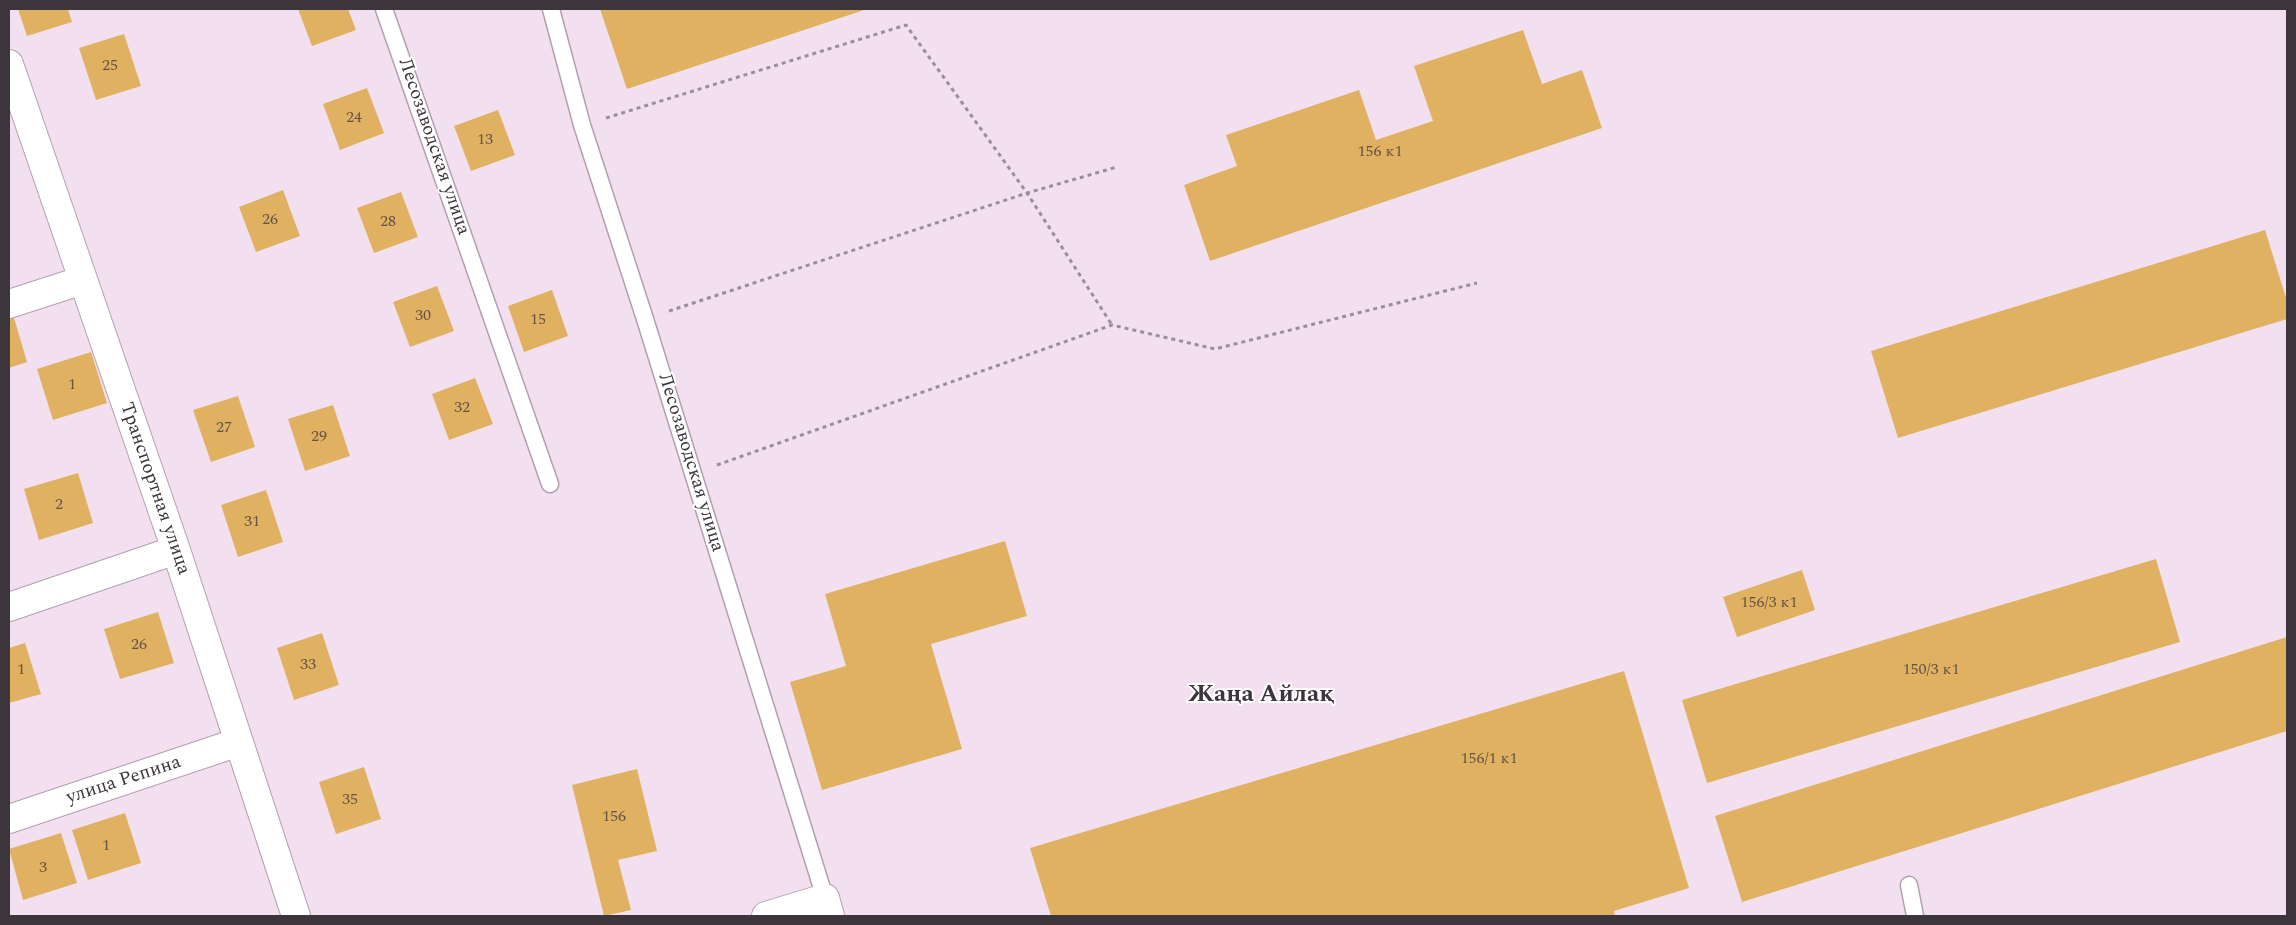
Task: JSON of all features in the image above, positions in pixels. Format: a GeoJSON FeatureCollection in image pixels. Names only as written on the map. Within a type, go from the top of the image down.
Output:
{"type":"FeatureCollection","features":[{"type":"Feature","properties":{"kind":"street","name":"Транспортная улица"},"geometry":{"type":"LineString","coordinates":[[10,74],[176,550],[296,916]]}},
{"type":"Feature","properties":{"kind":"street"},"geometry":{"type":"LineString","coordinates":[[9,304],[83,280]]}},
{"type":"Feature","properties":{"kind":"street"},"geometry":{"type":"LineString","coordinates":[[9,607],[176,550]]}},
{"type":"Feature","properties":{"kind":"street","name":"улица Репина"},"geometry":{"type":"LineString","coordinates":[[9,819],[239,742]]}},
{"type":"Feature","properties":{"kind":"street"},"geometry":{"type":"LineString","coordinates":[[766,916],[827,907]]}},
{"type":"Feature","properties":{"kind":"lane","name":"Лесозаводская улица"},"geometry":{"type":"LineString","coordinates":[[384,9],[550,484]]}},
{"type":"Feature","properties":{"kind":"lane","name":"Лесозаводская улица"},"geometry":{"type":"LineString","coordinates":[[550,9],[582,125],[645,319],[827,907]]}},
{"type":"Feature","properties":{"kind":"lane"},"geometry":{"type":"LineString","coordinates":[[1909,884],[1916,916]]}},
{"type":"Feature","properties":{"kind":"path"},"geometry":{"type":"LineString","coordinates":[[582,125],[906,25],[1027,194],[1112,325]]}},
{"type":"Feature","properties":{"kind":"path"},"geometry":{"type":"LineString","coordinates":[[645,319],[1117,166]]}},
{"type":"Feature","properties":{"kind":"path"},"geometry":{"type":"LineString","coordinates":[[693,474],[1112,325],[1215,349],[1477,283]]}},
{"type":"Feature","properties":{"kind":"building"},"geometry":{"type":"Polygon","coordinates":[[[18,9],[68,9],[72,22],[27,36],[18,9]]]}},
{"type":"Feature","properties":{"kind":"building"},"geometry":{"type":"Polygon","coordinates":[[[298,9],[348,9],[356,30],[312,46],[298,9]]]}},
{"type":"Feature","properties":{"kind":"building"},"geometry":{"type":"Polygon","coordinates":[[[600,9],[867,9],[627,89],[600,9]]]}},
{"type":"Feature","properties":{"kind":"building"},"geometry":{"type":"Polygon","coordinates":[[[1523,30],[1542,84],[1582,70],[1602,128],[1210,261],[1184,185],[1237,166],[1226,135],[1359,90],[1376,140],[1433,121],[1414,66],[1523,30]]]}},
{"type":"Feature","properties":{"kind":"building"},"geometry":{"type":"Polygon","coordinates":[[[124,34],[141,86],[96,100],[79,48],[124,34]]]}},
{"type":"Feature","properties":{"kind":"building"},"geometry":{"type":"Polygon","coordinates":[[[367,88],[384,133],[340,150],[323,104],[367,88]]]}},
{"type":"Feature","properties":{"kind":"building"},"geometry":{"type":"Polygon","coordinates":[[[498,110],[515,155],[471,171],[454,126],[498,110]]]}},
{"type":"Feature","properties":{"kind":"building"},"geometry":{"type":"Polygon","coordinates":[[[283,190],[300,236],[256,252],[239,207],[283,190]]]}},
{"type":"Feature","properties":{"kind":"building"},"geometry":{"type":"Polygon","coordinates":[[[401,192],[418,237],[374,253],[357,208],[401,192]]]}},
{"type":"Feature","properties":{"kind":"building"},"geometry":{"type":"Polygon","coordinates":[[[2265,230],[2287,301],[2287,319],[1898,438],[1871,351],[2265,230]]]}},
{"type":"Feature","properties":{"kind":"building"},"geometry":{"type":"Polygon","coordinates":[[[437,286],[454,331],[410,347],[393,302],[437,286]]]}},
{"type":"Feature","properties":{"kind":"building"},"geometry":{"type":"Polygon","coordinates":[[[552,290],[568,336],[524,352],[508,306],[552,290]]]}},
{"type":"Feature","properties":{"kind":"building"},"geometry":{"type":"Polygon","coordinates":[[[12,311],[27,362],[9,368],[9,312],[12,311]]]}},
{"type":"Feature","properties":{"kind":"building"},"geometry":{"type":"Polygon","coordinates":[[[91,352],[107,403],[53,420],[37,369],[91,352]]]}},
{"type":"Feature","properties":{"kind":"building"},"geometry":{"type":"Polygon","coordinates":[[[475,378],[493,424],[449,440],[432,394],[475,378]]]}},
{"type":"Feature","properties":{"kind":"building"},"geometry":{"type":"Polygon","coordinates":[[[238,396],[255,447],[211,462],[193,410],[238,396]]]}},
{"type":"Feature","properties":{"kind":"building"},"geometry":{"type":"Polygon","coordinates":[[[333,405],[350,456],[305,471],[288,419],[333,405]]]}},
{"type":"Feature","properties":{"kind":"building"},"geometry":{"type":"Polygon","coordinates":[[[78,473],[93,523],[39,540],[24,489],[78,473]]]}},
{"type":"Feature","properties":{"kind":"building"},"geometry":{"type":"Polygon","coordinates":[[[266,490],[283,542],[238,557],[221,505],[266,490]]]}},
{"type":"Feature","properties":{"kind":"building"},"geometry":{"type":"Polygon","coordinates":[[[1005,541],[1027,616],[931,644],[962,749],[822,790],[790,682],[846,666],[825,594],[1005,541]]]}},
{"type":"Feature","properties":{"kind":"building"},"geometry":{"type":"Polygon","coordinates":[[[2156,559],[2180,642],[1707,783],[1682,700],[2156,559]]]}},
{"type":"Feature","properties":{"kind":"building"},"geometry":{"type":"Polygon","coordinates":[[[1802,570],[1815,610],[1737,637],[1723,597],[1802,570]]]}},
{"type":"Feature","properties":{"kind":"building"},"geometry":{"type":"Polygon","coordinates":[[[158,612],[174,663],[120,679],[104,629],[158,612]]]}},
{"type":"Feature","properties":{"kind":"building"},"geometry":{"type":"Polygon","coordinates":[[[322,633],[339,685],[294,700],[277,648],[322,633]]]}},
{"type":"Feature","properties":{"kind":"building"},"geometry":{"type":"Polygon","coordinates":[[[2287,637],[2287,731],[1742,902],[1715,816],[2287,637]]]}},
{"type":"Feature","properties":{"kind":"building"},"geometry":{"type":"Polygon","coordinates":[[[25,643],[41,694],[9,703],[9,648],[25,643]]]}},
{"type":"Feature","properties":{"kind":"building"},"geometry":{"type":"Polygon","coordinates":[[[1624,671],[1689,888],[1614,911],[1615,916],[1051,916],[1030,848],[1624,671]]]}},
{"type":"Feature","properties":{"kind":"building"},"geometry":{"type":"Polygon","coordinates":[[[364,767],[381,819],[336,834],[319,782],[364,767]]]}},
{"type":"Feature","properties":{"kind":"building"},"geometry":{"type":"Polygon","coordinates":[[[637,769],[657,851],[618,860],[631,910],[604,916],[572,785],[637,769]]]}},
{"type":"Feature","properties":{"kind":"building"},"geometry":{"type":"Polygon","coordinates":[[[125,813],[141,863],[88,880],[72,830],[125,813]]]}},
{"type":"Feature","properties":{"kind":"building"},"geometry":{"type":"Polygon","coordinates":[[[61,833],[77,883],[23,900],[9,849],[61,833]]]}},
{"type":"Feature","properties":{"kind":"district","name":"Жаңа Айлақ"},"geometry":{"type":"Point","coordinates":[1261,696]}}]}
